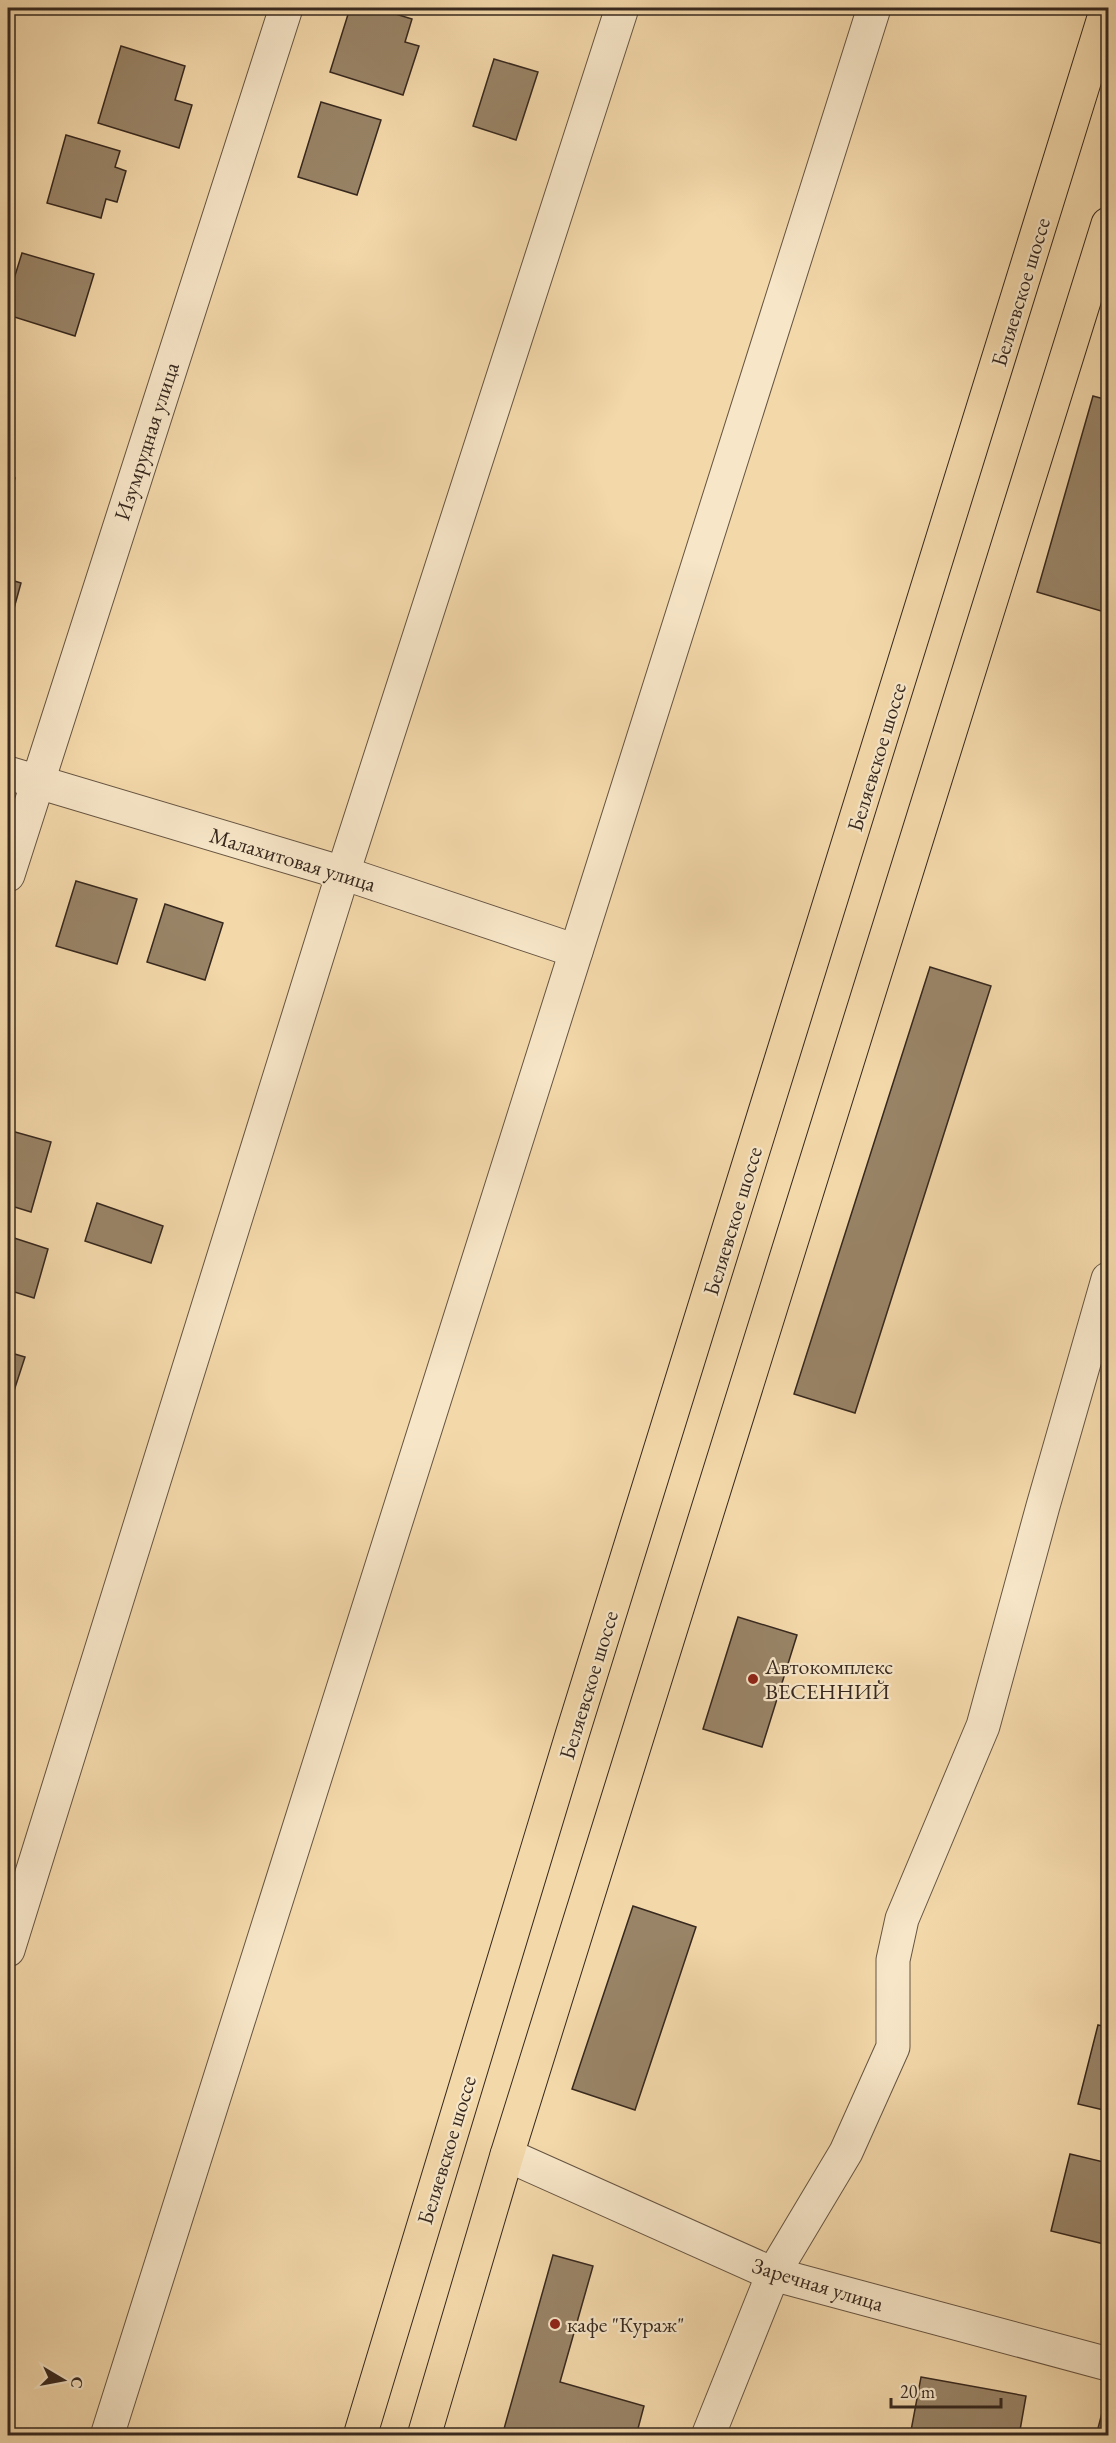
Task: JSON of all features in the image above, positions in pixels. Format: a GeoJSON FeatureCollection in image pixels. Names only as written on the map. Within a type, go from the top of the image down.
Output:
{"type":"FeatureCollection","features":[{"type":"Feature","properties":{"kind":"main road","name":"Беляевское шоссе"},"geometry":{"type":"LineString","coordinates":[[360,2436],[576,1724],[1107,8]]}},
{"type":"Feature","properties":{"kind":"main road"},"geometry":{"type":"LineString","coordinates":[[424,2436],[507,2155],[1108,224]]}},
{"type":"Feature","properties":{"kind":"street","name":"Изумрудная улица"},"geometry":{"type":"LineString","coordinates":[[8,875],[22,777],[286,8]]}},
{"type":"Feature","properties":{"kind":"street"},"geometry":{"type":"LineString","coordinates":[[8,1950],[343,873],[621,8]]}},
{"type":"Feature","properties":{"kind":"street"},"geometry":{"type":"LineString","coordinates":[[107,2436],[874,8]]}},
{"type":"Feature","properties":{"kind":"street","name":"Малахитовая улица"},"geometry":{"type":"LineString","coordinates":[[22,777],[343,873],[576,951]]}},
{"type":"Feature","properties":{"kind":"street"},"geometry":{"type":"LineString","coordinates":[[708,2436],[773,2274],[846,2152],[893,2047],[893,1960],[902,1919],[984,1726],[1043,1506],[1108,1280]]}},
{"type":"Feature","properties":{"kind":"street","name":"Заречная улица"},"geometry":{"type":"LineString","coordinates":[[507,2155],[773,2274],[1108,2364]]}},
{"type":"Feature","properties":{"kind":"building"},"geometry":{"type":"Polygon","coordinates":[[[350,8],[376,8],[412,19],[405,42],[419,46],[403,95],[330,72],[350,8]]]}},
{"type":"Feature","properties":{"kind":"building"},"geometry":{"type":"Polygon","coordinates":[[[121,46],[185,66],[175,100],[192,105],[179,148],[98,123],[121,46]]]}},
{"type":"Feature","properties":{"kind":"building"},"geometry":{"type":"Polygon","coordinates":[[[494,59],[538,72],[516,140],[473,126],[494,59]]]}},
{"type":"Feature","properties":{"kind":"building"},"geometry":{"type":"Polygon","coordinates":[[[321,102],[381,120],[357,195],[298,177],[321,102]]]}},
{"type":"Feature","properties":{"kind":"building"},"geometry":{"type":"Polygon","coordinates":[[[66,135],[120,151],[115,167],[126,171],[117,202],[106,199],[101,218],[47,203],[66,135]]]}},
{"type":"Feature","properties":{"kind":"building"},"geometry":{"type":"Polygon","coordinates":[[[22,253],[94,274],[75,336],[8,315],[8,298],[22,253]]]}},
{"type":"Feature","properties":{"kind":"building"},"geometry":{"type":"Polygon","coordinates":[[[1093,396],[1108,400],[1108,613],[1037,592],[1093,396]]]}},
{"type":"Feature","properties":{"kind":"building"},"geometry":{"type":"Polygon","coordinates":[[[8,475],[15,478],[8,502],[8,475]]]}},
{"type":"Feature","properties":{"kind":"building"},"geometry":{"type":"Polygon","coordinates":[[[8,579],[21,583],[8,630],[8,579]]]}},
{"type":"Feature","properties":{"kind":"building"},"geometry":{"type":"Polygon","coordinates":[[[76,881],[137,899],[117,964],[56,946],[76,881]]]}},
{"type":"Feature","properties":{"kind":"building"},"geometry":{"type":"Polygon","coordinates":[[[165,904],[223,923],[205,980],[147,962],[165,904]]]}},
{"type":"Feature","properties":{"kind":"building"},"geometry":{"type":"Polygon","coordinates":[[[930,967],[991,986],[855,1413],[794,1394],[930,967]]]}},
{"type":"Feature","properties":{"kind":"building"},"geometry":{"type":"Polygon","coordinates":[[[8,1130],[51,1142],[31,1212],[8,1205],[8,1130]]]}},
{"type":"Feature","properties":{"kind":"building"},"geometry":{"type":"Polygon","coordinates":[[[97,1203],[163,1226],[151,1263],[85,1241],[97,1203]]]}},
{"type":"Feature","properties":{"kind":"building"},"geometry":{"type":"Polygon","coordinates":[[[8,1236],[48,1249],[34,1298],[8,1290],[8,1236]]]}},
{"type":"Feature","properties":{"kind":"building"},"geometry":{"type":"Polygon","coordinates":[[[8,1352],[25,1357],[12,1397],[8,1395],[8,1352]]]}},
{"type":"Feature","properties":{"kind":"building"},"geometry":{"type":"Polygon","coordinates":[[[738,1617],[797,1635],[762,1747],[703,1729],[738,1617]]]}},
{"type":"Feature","properties":{"kind":"building"},"geometry":{"type":"Polygon","coordinates":[[[633,1906],[696,1927],[635,2110],[572,2089],[633,1906]]]}},
{"type":"Feature","properties":{"kind":"building"},"geometry":{"type":"Polygon","coordinates":[[[1098,2025],[1108,2027],[1108,2111],[1078,2104],[1098,2025]]]}},
{"type":"Feature","properties":{"kind":"building"},"geometry":{"type":"Polygon","coordinates":[[[1070,2154],[1108,2163],[1108,2245],[1051,2231],[1070,2154]]]}},
{"type":"Feature","properties":{"kind":"building","name":"кафе \"Кураж\""},"geometry":{"type":"Polygon","coordinates":[[[553,2255],[593,2266],[560,2382],[644,2406],[636,2436],[502,2436],[553,2255]]]}},
{"type":"Feature","properties":{"kind":"building"},"geometry":{"type":"Polygon","coordinates":[[[921,2377],[1026,2396],[1019,2436],[910,2436],[921,2377]]]}},
{"type":"Feature","properties":{"kind":"building"},"geometry":{"type":"Polygon","coordinates":[[[1103,2409],[1108,2411],[1108,2436],[1096,2436],[1103,2409]]]}},
{"type":"Feature","properties":{"kind":"place","name":"Автокомплекс ВЕСЕННИЙ"},"geometry":{"type":"Point","coordinates":[753,1679]}},
{"type":"Feature","properties":{"kind":"place","name":"кафе \"Кураж\""},"geometry":{"type":"Point","coordinates":[555,2324]}}]}
